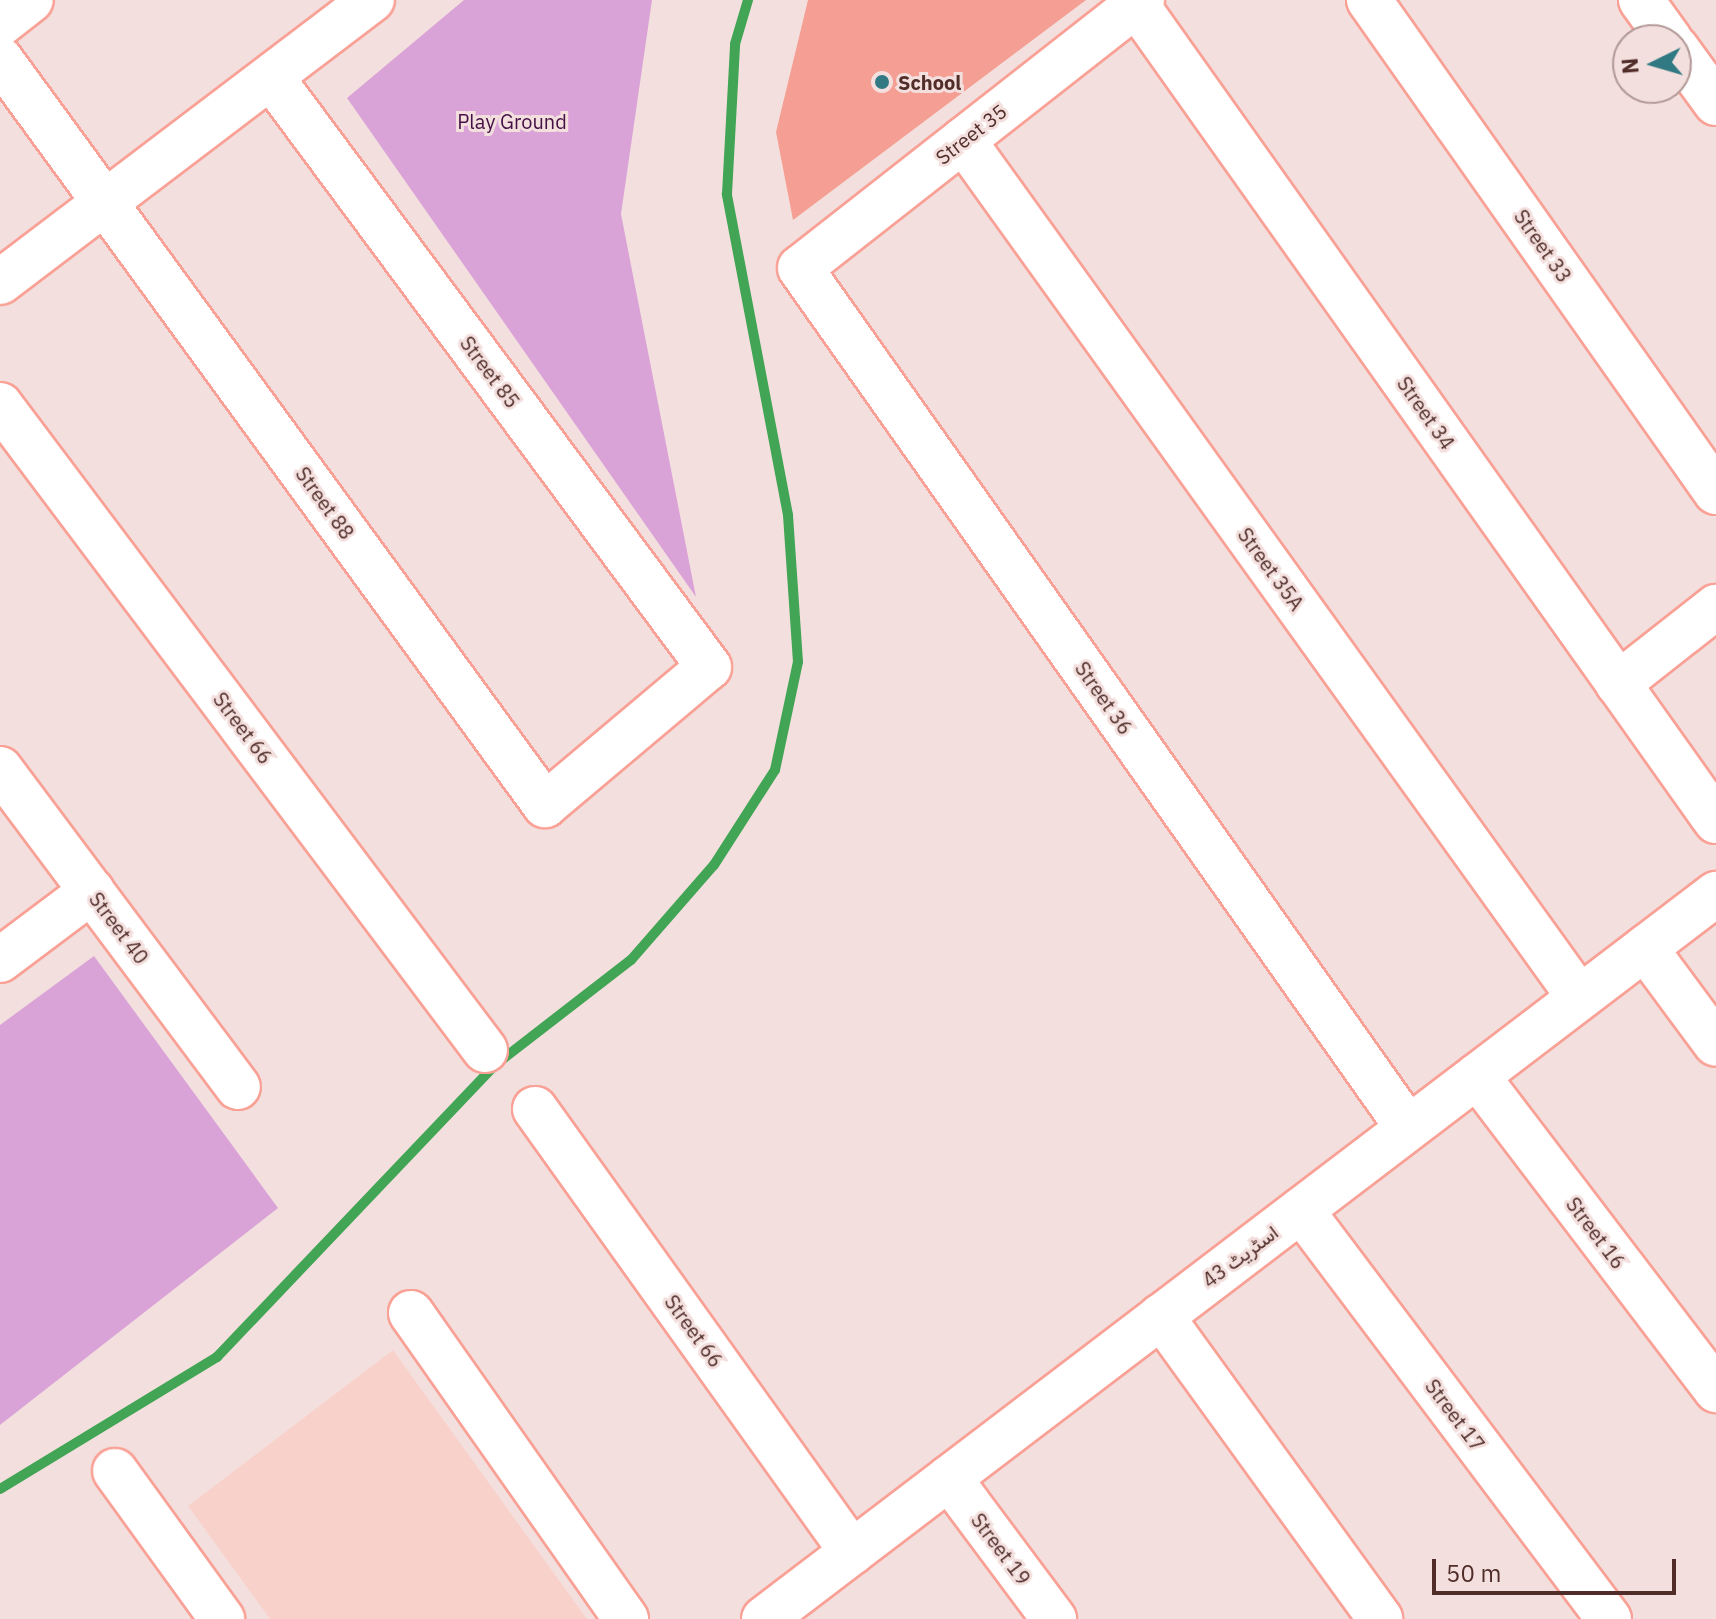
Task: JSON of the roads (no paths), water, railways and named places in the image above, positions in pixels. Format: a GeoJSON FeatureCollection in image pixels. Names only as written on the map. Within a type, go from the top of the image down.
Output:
{"type":"FeatureCollection","features":[{"type":"Feature","properties":{"kind":"street"},"geometry":{"type":"LineString","coordinates":[[0,24],[31,0]]}},
{"type":"Feature","properties":{"kind":"street"},"geometry":{"type":"LineString","coordinates":[[0,282],[372,0]]}},
{"type":"Feature","properties":{"kind":"street","name":"Street 33"},"geometry":{"type":"LineString","coordinates":[[1369,0],[1716,492]]}},
{"type":"Feature","properties":{"kind":"street"},"geometry":{"type":"LineString","coordinates":[[1641,0],[1658,24]]}},
{"type":"Feature","properties":{"kind":"street","name":"Street 35"},"geometry":{"type":"LineString","coordinates":[[800,268],[1139,2]]}},
{"type":"Feature","properties":{"kind":"street","name":"Street 34"},"geometry":{"type":"LineString","coordinates":[[1139,2],[1716,821]]}},
{"type":"Feature","properties":{"kind":"street","name":"Street 88"},"geometry":{"type":"LineString","coordinates":[[0,59],[545,805]]}},
{"type":"Feature","properties":{"kind":"street"},"geometry":{"type":"LineString","coordinates":[[1692,70],[1716,103]]}},
{"type":"Feature","properties":{"kind":"street","name":"Street 85"},"geometry":{"type":"LineString","coordinates":[[271,77],[709,667],[545,805]]}},
{"type":"Feature","properties":{"kind":"street","name":"Street 35A"},"geometry":{"type":"LineString","coordinates":[[963,140],[1579,997]]}},
{"type":"Feature","properties":{"kind":"street","name":"Street 36"},"geometry":{"type":"LineString","coordinates":[[800,268],[1408,1128]]}},
{"type":"Feature","properties":{"kind":"street","name":"Street 66"},"geometry":{"type":"LineString","coordinates":[[0,405],[485,1050]]}},
{"type":"Feature","properties":{"kind":"street"},"geometry":{"type":"LineString","coordinates":[[1618,684],[1716,607]]}},
{"type":"Feature","properties":{"kind":"street","name":"Street 40"},"geometry":{"type":"LineString","coordinates":[[0,769],[238,1087]]}},
{"type":"Feature","properties":{"kind":"street"},"geometry":{"type":"LineString","coordinates":[[0,960],[92,891]]}},
{"type":"Feature","properties":{"kind":"street","name":"اسٹریٹ 43"},"geometry":{"type":"LineString","coordinates":[[764,1619],[1716,894]]}},
{"type":"Feature","properties":{"kind":"street"},"geometry":{"type":"LineString","coordinates":[[1645,948],[1716,1044]]}},
{"type":"Feature","properties":{"kind":"street","name":"Street 16"},"geometry":{"type":"LineString","coordinates":[[1477,1076],[1716,1390]]}},
{"type":"Feature","properties":{"kind":"street","name":"Street 66"},"geometry":{"type":"LineString","coordinates":[[535,1109],[852,1552]]}},
{"type":"Feature","properties":{"kind":"street","name":"Street 17"},"geometry":{"type":"LineString","coordinates":[[1301,1210],[1609,1619]]}},
{"type":"Feature","properties":{"kind":"street"},"geometry":{"type":"LineString","coordinates":[[411,1313],[626,1619]]}},
{"type":"Feature","properties":{"kind":"street"},"geometry":{"type":"LineString","coordinates":[[1161,1316],[1380,1619]]}},
{"type":"Feature","properties":{"kind":"street"},"geometry":{"type":"LineString","coordinates":[[115,1471],[222,1619]]}},
{"type":"Feature","properties":{"kind":"street","name":"Street 19"},"geometry":{"type":"LineString","coordinates":[[949,1478],[1054,1619]]}},
{"type":"Feature","properties":{"kind":"waterway"},"geometry":{"type":"LineString","coordinates":[[0,1489],[217,1357],[495,1065],[631,960],[714,865],[775,770],[798,662],[788,515],[727,194],[735,44],[748,0]]}},
{"type":"Feature","properties":{"kind":"place","name":"School"},"geometry":{"type":"Point","coordinates":[882,82]}},
{"type":"Feature","properties":{"kind":"park label","name":"Play Ground"},"geometry":{"type":"Point","coordinates":[512,121]}}]}
